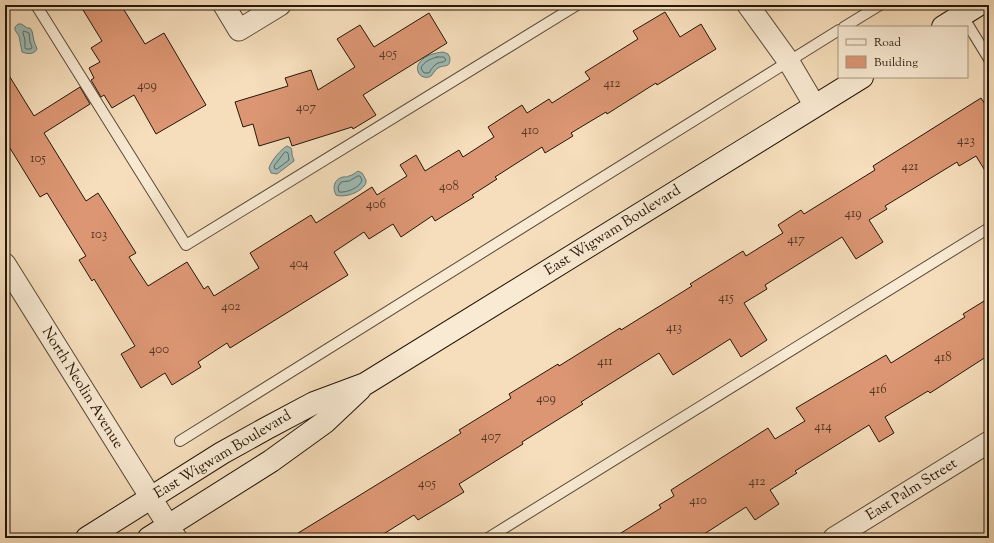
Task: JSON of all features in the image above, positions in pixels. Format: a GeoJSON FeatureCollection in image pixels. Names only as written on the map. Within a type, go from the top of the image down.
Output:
{"type":"FeatureCollection","features":[{"type":"Feature","properties":{"kind":"street"},"geometry":{"type":"LineString","coordinates":[[224,5],[239,30],[280,5]]}},
{"type":"Feature","properties":{"kind":"street"},"geometry":{"type":"LineString","coordinates":[[748,5],[789,62],[815,106]]}},
{"type":"Feature","properties":{"kind":"street"},"geometry":{"type":"LineString","coordinates":[[945,26],[970,10]]}},
{"type":"Feature","properties":{"kind":"street","name":"East Wigwam Boulevard"},"geometry":{"type":"LineString","coordinates":[[87,538],[163,518],[271,461],[325,422],[365,384],[860,78]]}},
{"type":"Feature","properties":{"kind":"street","name":"North Neolin Avenue"},"geometry":{"type":"LineString","coordinates":[[5,264],[163,518]]}},
{"type":"Feature","properties":{"kind":"street","name":"East Wigwam Boulevard"},"geometry":{"type":"LineString","coordinates":[[149,538],[163,518],[222,453],[314,402],[365,384]]}},
{"type":"Feature","properties":{"kind":"street","name":"East Palm Street"},"geometry":{"type":"LineString","coordinates":[[834,538],[989,442]]}},
{"type":"Feature","properties":{"kind":"lane"},"geometry":{"type":"LineString","coordinates":[[36,5],[186,245],[576,5]]}},
{"type":"Feature","properties":{"kind":"lane"},"geometry":{"type":"LineString","coordinates":[[846,26],[880,5]]}},
{"type":"Feature","properties":{"kind":"lane"},"geometry":{"type":"LineString","coordinates":[[970,10],[989,59]]}},
{"type":"Feature","properties":{"kind":"lane"},"geometry":{"type":"LineString","coordinates":[[180,441],[838,31]]}},
{"type":"Feature","properties":{"kind":"lane"},"geometry":{"type":"LineString","coordinates":[[488,538],[989,228]]}},
{"type":"Feature","properties":{"kind":"water"},"geometry":{"type":"Polygon","coordinates":[[[18,24],[30,28],[32,31],[37,49],[36,51],[28,54],[22,52],[19,36],[15,30],[15,27],[18,24]]]}},
{"type":"Feature","properties":{"kind":"water"},"geometry":{"type":"Polygon","coordinates":[[[443,52],[448,54],[450,58],[448,65],[438,68],[429,77],[420,75],[418,71],[418,64],[422,60],[430,55],[443,52]]]}},
{"type":"Feature","properties":{"kind":"water"},"geometry":{"type":"Polygon","coordinates":[[[287,146],[291,148],[294,161],[277,174],[271,173],[269,168],[272,162],[279,152],[287,146]]]}},
{"type":"Feature","properties":{"kind":"water"},"geometry":{"type":"Polygon","coordinates":[[[358,171],[362,173],[366,180],[366,183],[362,189],[343,196],[336,195],[334,187],[336,182],[340,178],[347,177],[358,171]]]}},
{"type":"Feature","properties":{"kind":"building"},"geometry":{"type":"Polygon","coordinates":[[[80,5],[121,5],[145,44],[164,33],[206,105],[156,134],[134,95],[112,108],[104,95],[101,97],[91,80],[94,78],[89,68],[100,62],[91,48],[102,41],[80,5]]]}},
{"type":"Feature","properties":{"kind":"building"},"geometry":{"type":"Polygon","coordinates":[[[665,12],[680,37],[701,24],[716,49],[657,85],[656,83],[607,114],[606,112],[571,133],[573,136],[545,153],[542,147],[495,177],[497,179],[472,195],[474,197],[435,221],[432,216],[401,237],[393,224],[369,239],[364,232],[334,252],[348,275],[230,348],[227,343],[198,362],[201,367],[172,385],[165,373],[141,388],[121,354],[135,346],[94,279],[92,281],[79,260],[86,256],[47,193],[40,197],[5,140],[5,69],[34,116],[80,87],[90,104],[44,133],[86,201],[98,193],[136,253],[129,257],[148,286],[187,262],[204,289],[208,286],[214,296],[259,268],[250,253],[311,215],[316,223],[372,187],[377,195],[407,176],[400,165],[416,155],[425,171],[459,150],[463,157],[494,137],[488,127],[522,105],[527,113],[549,99],[552,103],[590,79],[585,72],[638,39],[633,31],[665,12]]]}},
{"type":"Feature","properties":{"kind":"building"},"geometry":{"type":"Polygon","coordinates":[[[429,13],[447,43],[363,95],[376,115],[353,129],[352,127],[292,146],[289,137],[259,146],[253,124],[243,127],[235,102],[288,86],[285,78],[311,70],[318,90],[355,67],[337,39],[360,25],[374,47],[429,13]]]}},
{"type":"Feature","properties":{"kind":"building"},"geometry":{"type":"Polygon","coordinates":[[[981,98],[989,110],[989,177],[976,156],[959,166],[957,162],[885,206],[887,209],[869,220],[883,242],[856,259],[842,237],[765,285],[767,289],[744,303],[767,340],[741,357],[730,339],[673,375],[659,353],[581,402],[583,404],[459,484],[464,492],[418,520],[414,515],[377,538],[290,538],[461,433],[459,430],[511,398],[509,394],[558,364],[559,366],[620,328],[621,330],[692,286],[690,284],[743,251],[746,256],[783,233],[778,225],[801,210],[804,214],[875,170],[873,166],[981,98]]]}},
{"type":"Feature","properties":{"kind":"building"},"geometry":{"type":"Polygon","coordinates":[[[989,298],[989,355],[930,393],[928,391],[885,417],[894,433],[879,442],[869,425],[795,471],[797,473],[770,490],[779,504],[755,520],[746,507],[698,538],[613,538],[661,508],[659,505],[674,496],[671,490],[768,428],[775,439],[805,421],[796,408],[886,355],[891,363],[965,317],[963,314],[989,298]]]}}]}
